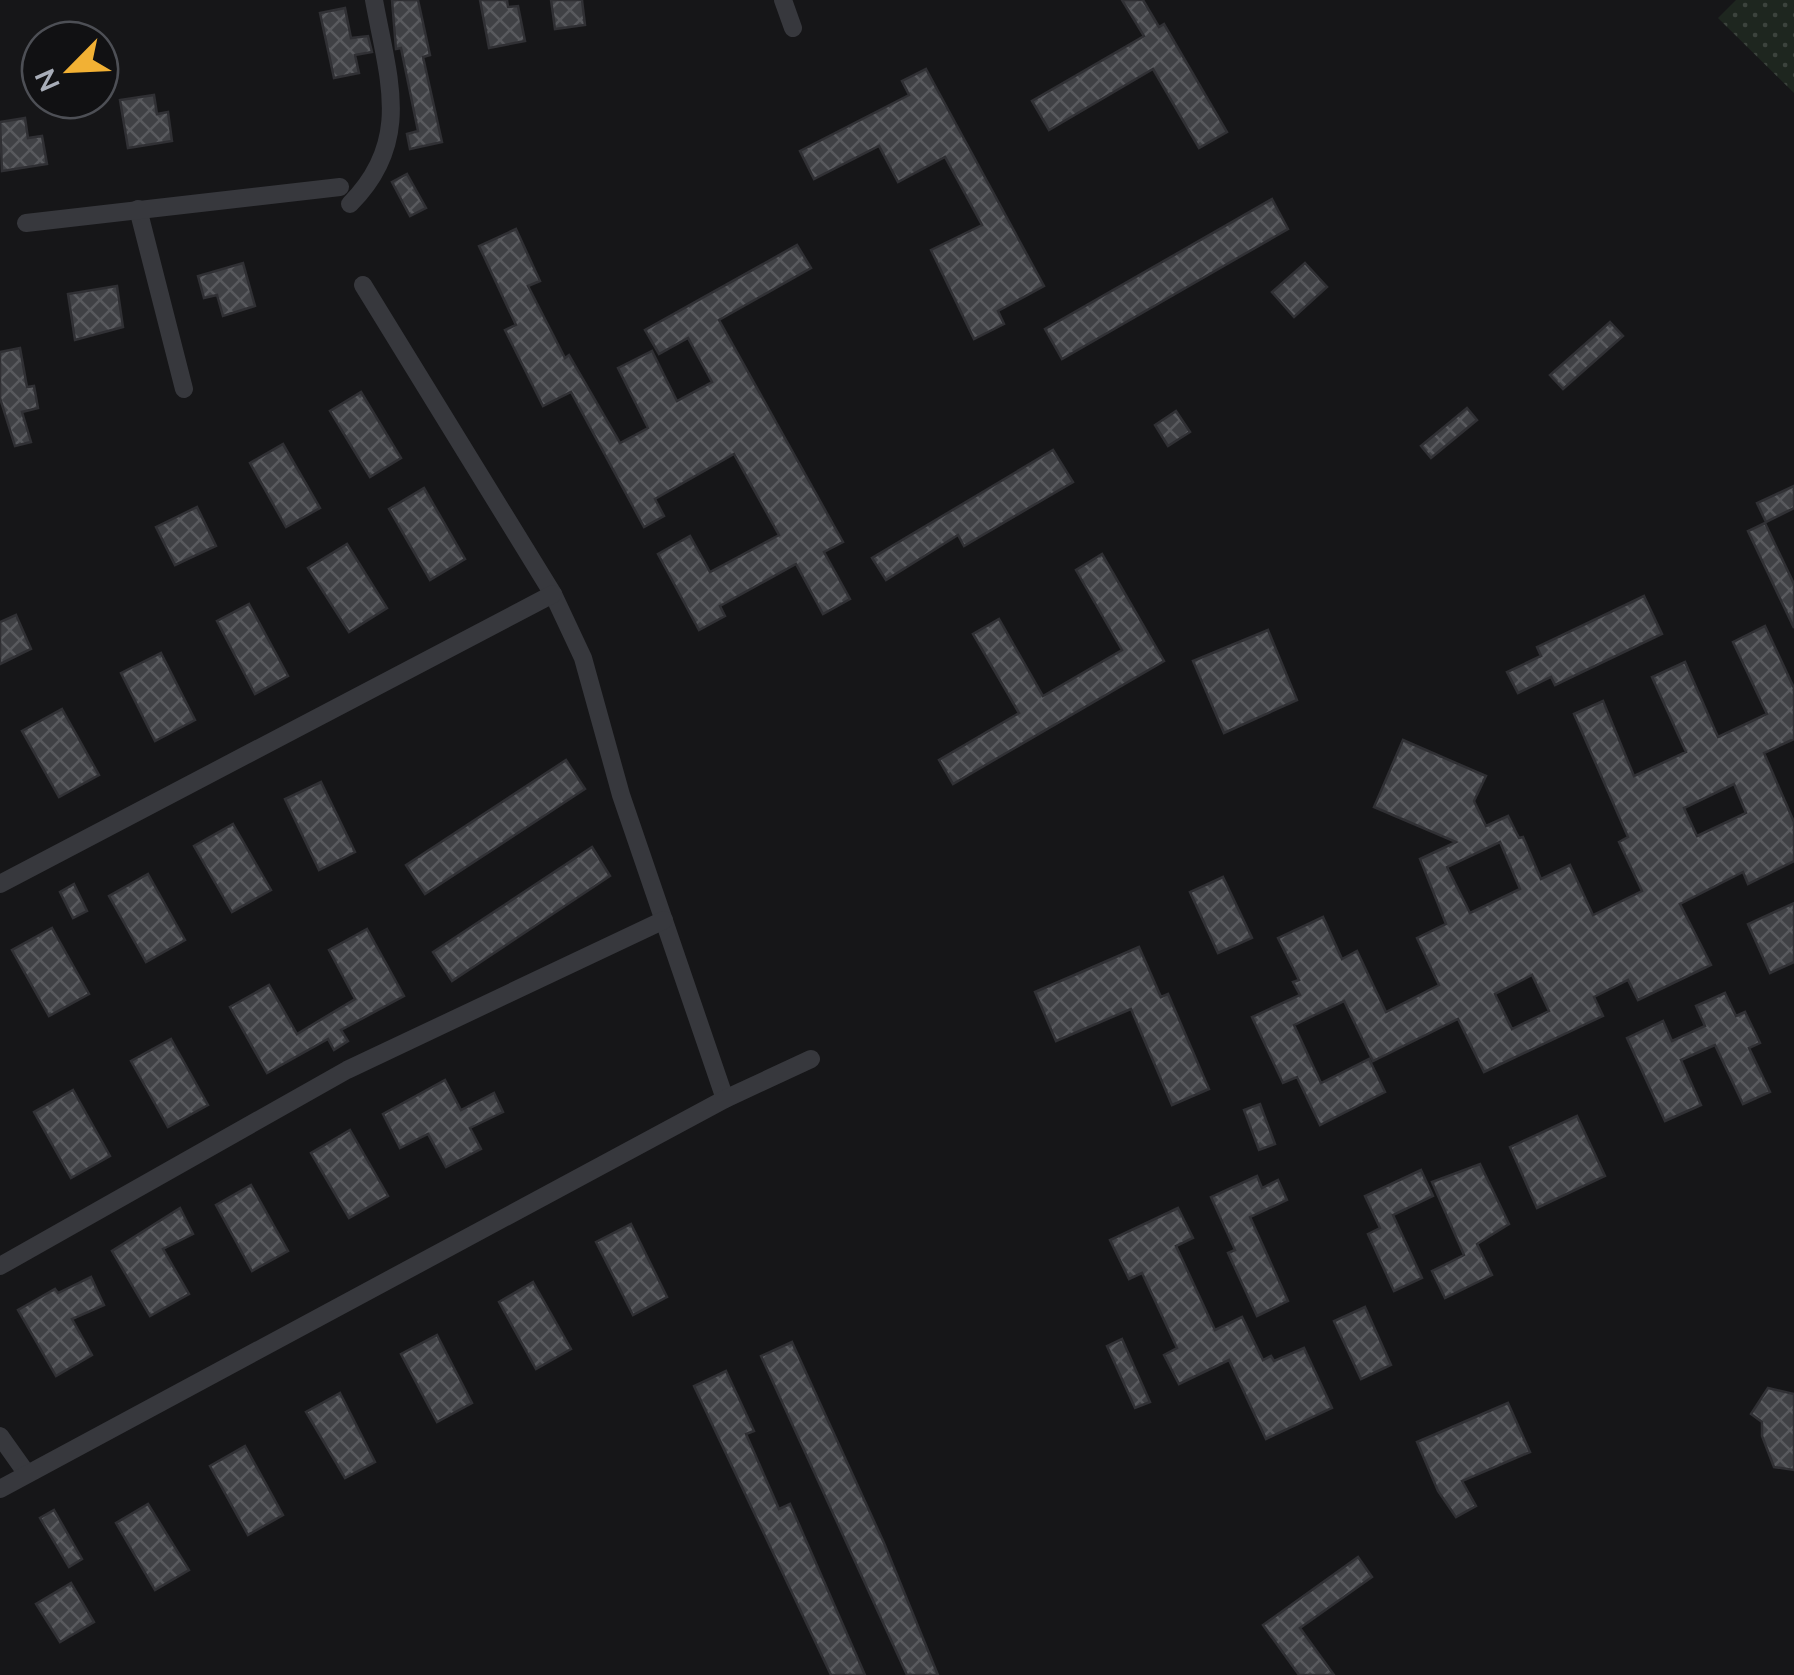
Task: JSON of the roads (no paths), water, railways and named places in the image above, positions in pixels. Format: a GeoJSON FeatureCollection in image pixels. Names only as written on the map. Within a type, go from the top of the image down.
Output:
{"type":"FeatureCollection","features":[{"type":"Feature","properties":{"kind":"street"},"geometry":{"type":"LineString","coordinates":[[26,224],[138,209],[345,196],[376,178],[394,112],[374,0]]}},
{"type":"Feature","properties":{"kind":"street"},"geometry":{"type":"LineString","coordinates":[[784,0],[792,28]]}},
{"type":"Feature","properties":{"kind":"street"},"geometry":{"type":"LineString","coordinates":[[138,209],[184,390]]}},
{"type":"Feature","properties":{"kind":"street"},"geometry":{"type":"LineString","coordinates":[[363,285],[553,594],[583,658],[621,795],[725,1099]]}},
{"type":"Feature","properties":{"kind":"street"},"geometry":{"type":"LineString","coordinates":[[0,884],[553,594]]}},
{"type":"Feature","properties":{"kind":"street"},"geometry":{"type":"LineString","coordinates":[[0,1266],[346,1070],[664,920]]}},
{"type":"Feature","properties":{"kind":"street"},"geometry":{"type":"LineString","coordinates":[[0,1489],[725,1099],[810,1058]]}},
{"type":"Feature","properties":{"kind":"street"},"geometry":{"type":"LineString","coordinates":[[0,1436],[27,1474]]}}]}
